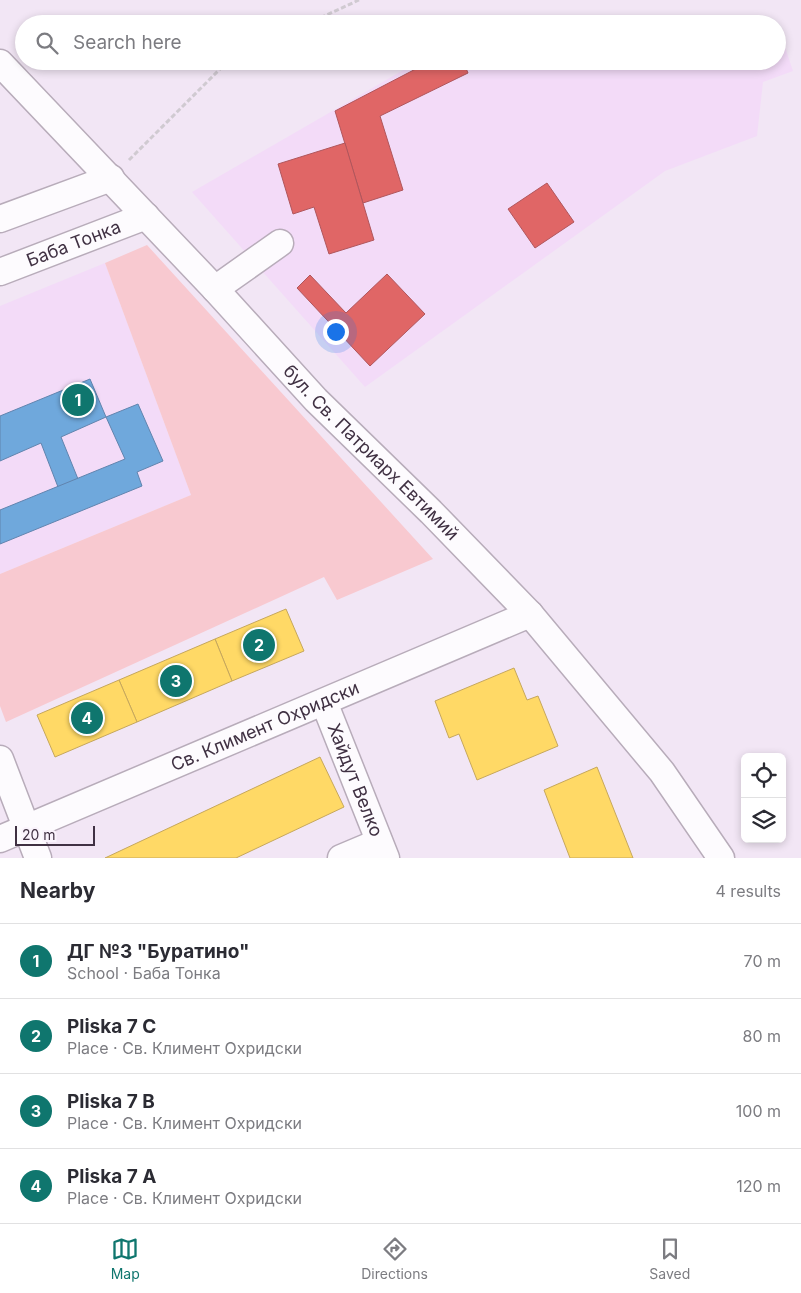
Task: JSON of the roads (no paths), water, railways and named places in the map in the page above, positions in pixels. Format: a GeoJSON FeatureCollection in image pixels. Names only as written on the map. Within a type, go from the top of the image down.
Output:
{"type":"FeatureCollection","features":[{"type":"Feature","properties":{"kind":"street","name":"бул. Св. Патриарх Евтимий"},"geometry":{"type":"LineString","coordinates":[[0,63],[111,178],[316,400],[432,512],[530,614],[662,772],[721,858]]}},
{"type":"Feature","properties":{"kind":"street"},"geometry":{"type":"LineString","coordinates":[[0,219],[111,178]]}},
{"type":"Feature","properties":{"kind":"street","name":"Баба Тонка"},"geometry":{"type":"LineString","coordinates":[[0,272],[146,216]]}},
{"type":"Feature","properties":{"kind":"street"},"geometry":{"type":"LineString","coordinates":[[215,289],[280,243]]}},
{"type":"Feature","properties":{"kind":"street","name":"Св. Климент Охридски"},"geometry":{"type":"LineString","coordinates":[[0,839],[530,614]]}},
{"type":"Feature","properties":{"kind":"street","name":"Хайдут Велко"},"geometry":{"type":"LineString","coordinates":[[324,702],[383,850]]}},
{"type":"Feature","properties":{"kind":"street"},"geometry":{"type":"LineString","coordinates":[[0,758],[38,858]]}},
{"type":"Feature","properties":{"kind":"street"},"geometry":{"type":"LineString","coordinates":[[341,858],[383,850]]}},
{"type":"Feature","properties":{"kind":"place","name":"ДГ №3 \"Буратино\""},"geometry":{"type":"Point","coordinates":[78,400]}},
{"type":"Feature","properties":{"kind":"place","name":"Pliska 7 C"},"geometry":{"type":"Point","coordinates":[259,645]}},
{"type":"Feature","properties":{"kind":"place","name":"Pliska 7 B"},"geometry":{"type":"Point","coordinates":[176,681]}},
{"type":"Feature","properties":{"kind":"place","name":"Pliska 7 A"},"geometry":{"type":"Point","coordinates":[87,718]}}]}
